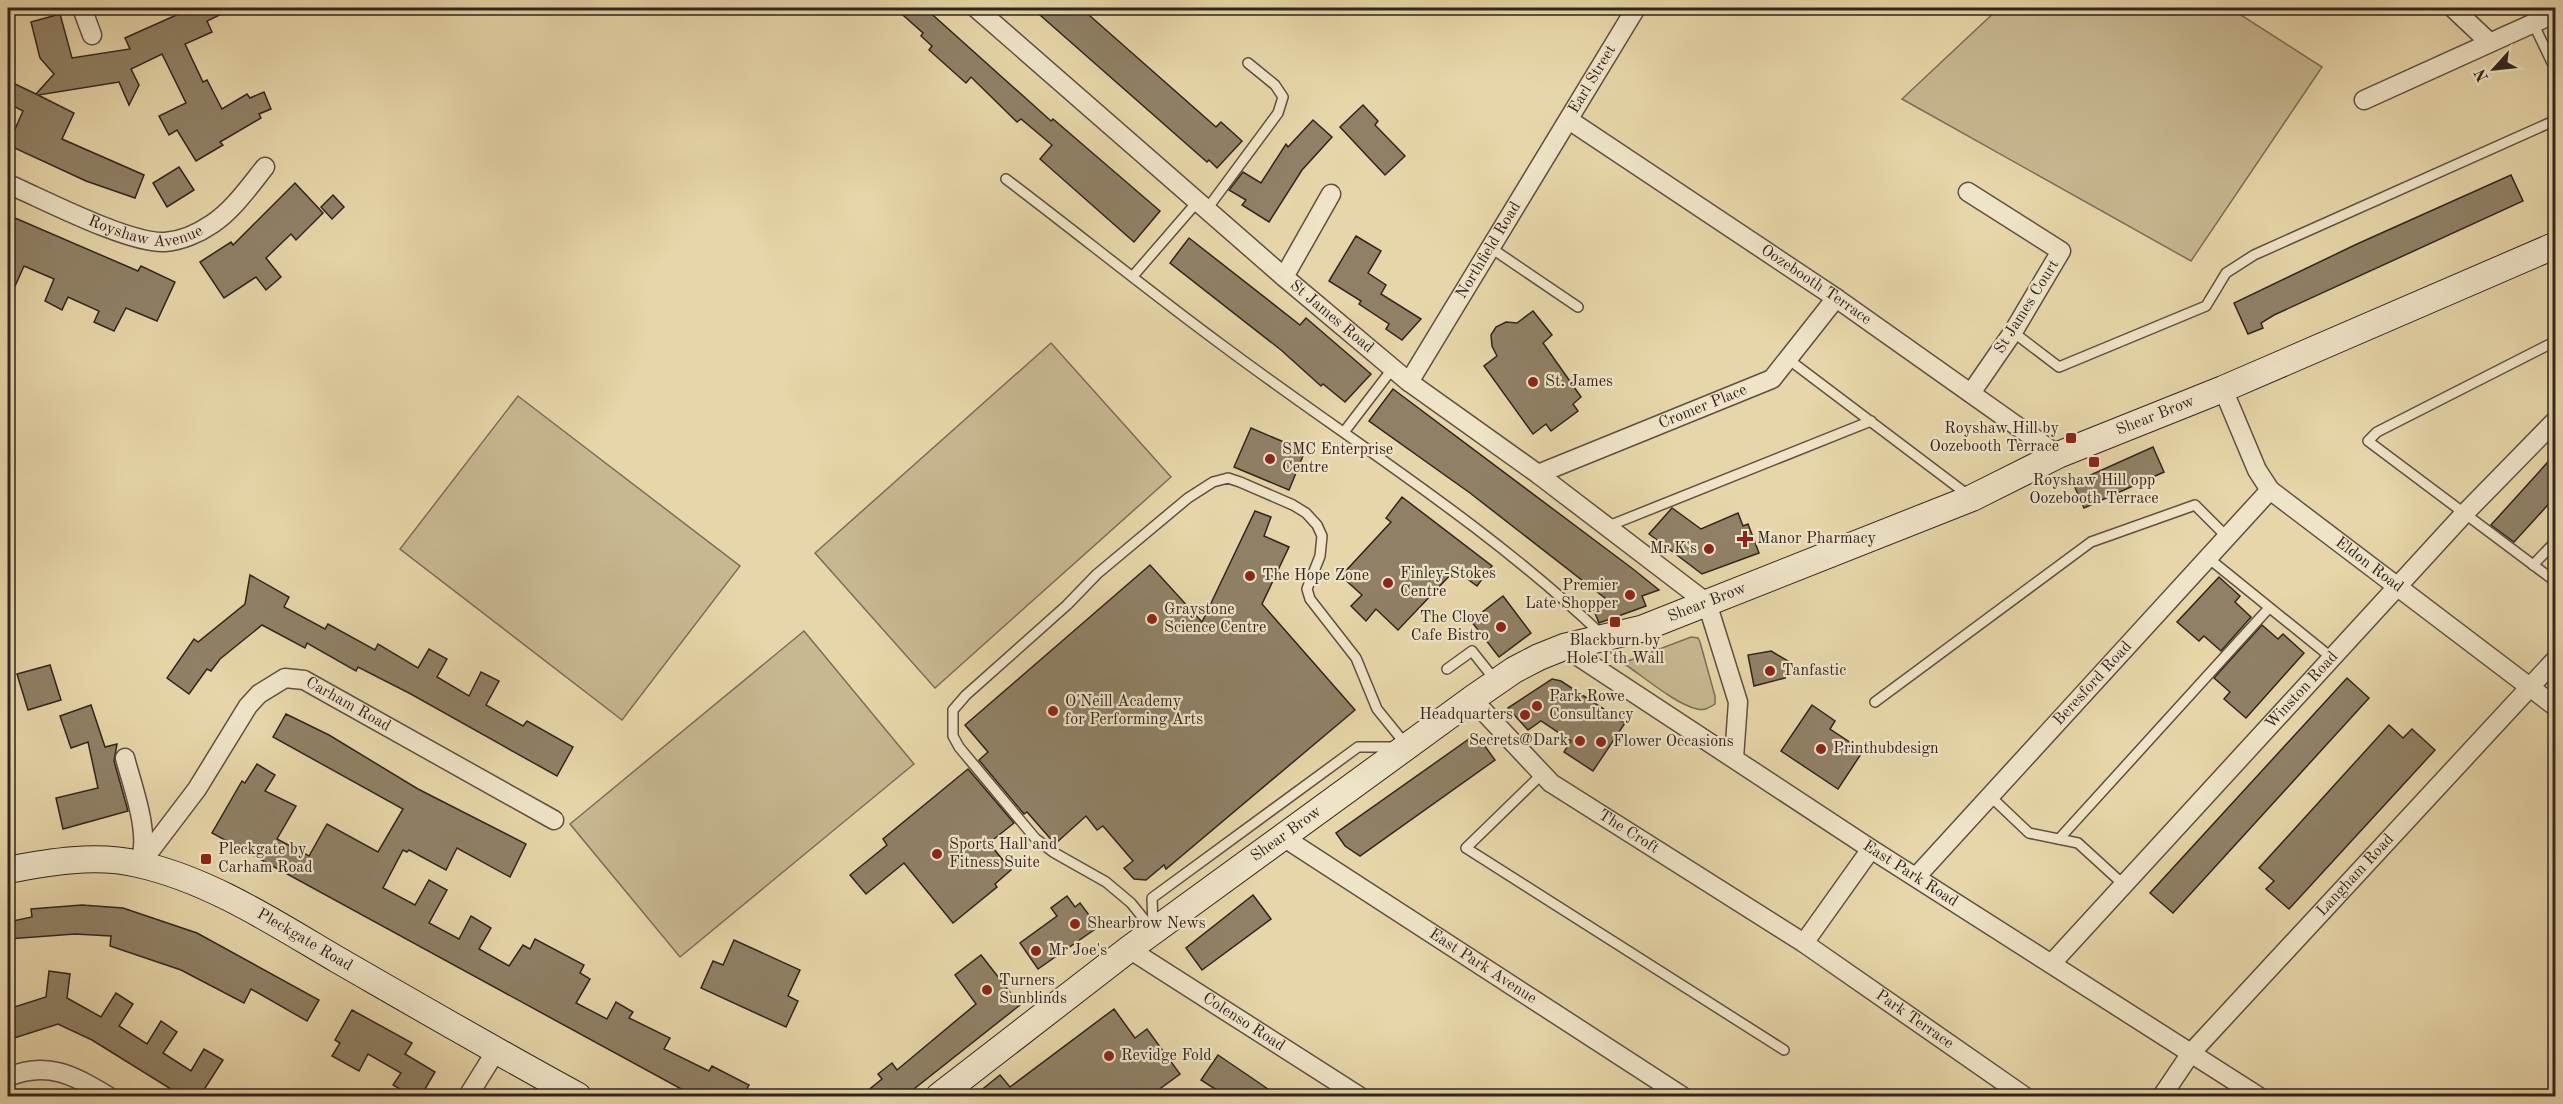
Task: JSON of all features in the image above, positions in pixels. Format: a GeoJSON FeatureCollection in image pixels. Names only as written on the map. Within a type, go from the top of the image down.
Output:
{"type":"FeatureCollection","features":[{"type":"Feature","properties":{"kind":"main road","name":"Shear Brow"},"geometry":{"type":"LineString","coordinates":[[939,1096],[1153,931],[1472,699],[1539,657],[1564,647],[1641,629],[1972,498],[2058,455],[2223,389],[2556,245]]}},
{"type":"Feature","properties":{"kind":"main road","name":"Pleckgate Road"},"geometry":{"type":"LineString","coordinates":[[8,870],[84,860],[139,864],[186,880],[246,907],[578,1096]]}},
{"type":"Feature","properties":{"kind":"street"},"geometry":{"type":"LineString","coordinates":[[82,8],[92,35]]}},
{"type":"Feature","properties":{"kind":"street","name":"St James Road"},"geometry":{"type":"LineString","coordinates":[[976,8],[1284,277],[1409,382],[1538,474],[1707,603]]}},
{"type":"Feature","properties":{"kind":"street","name":"Earl Street"},"geometry":{"type":"LineString","coordinates":[[1569,120],[1636,8]]}},
{"type":"Feature","properties":{"kind":"street"},"geometry":{"type":"LineString","coordinates":[[2453,8],[2488,42]]}},
{"type":"Feature","properties":{"kind":"street"},"geometry":{"type":"LineString","coordinates":[[2364,100],[2556,13]]}},
{"type":"Feature","properties":{"kind":"street","name":"Northfield Road"},"geometry":{"type":"LineString","coordinates":[[1409,382],[1569,120]]}},
{"type":"Feature","properties":{"kind":"street","name":"Oozebooth Terrace"},"geometry":{"type":"LineString","coordinates":[[1569,120],[1836,298],[2058,455]]}},
{"type":"Feature","properties":{"kind":"street","name":"Royshaw Avenue"},"geometry":{"type":"LineString","coordinates":[[8,184],[140,240],[166,242],[190,236],[211,225],[227,212],[265,167]]}},
{"type":"Feature","properties":{"kind":"street","name":"St James Court"},"geometry":{"type":"LineString","coordinates":[[1968,192],[2061,251],[2013,332],[1971,393]]}},
{"type":"Feature","properties":{"kind":"street"},"geometry":{"type":"LineString","coordinates":[[1284,277],[1331,194]]}},
{"type":"Feature","properties":{"kind":"street","name":"Cromer Place"},"geometry":{"type":"LineString","coordinates":[[1538,474],[1772,379],[1836,298]]}},
{"type":"Feature","properties":{"kind":"street","name":"Eldon Road"},"geometry":{"type":"LineString","coordinates":[[2223,389],[2257,471],[2270,490],[2399,585],[2556,707]]}},
{"type":"Feature","properties":{"kind":"street","name":"Winston Road"},"geometry":{"type":"LineString","coordinates":[[2052,963],[2464,514],[2556,420]]}},
{"type":"Feature","properties":{"kind":"street","name":"Beresford Road"},"geometry":{"type":"LineString","coordinates":[[1916,877],[2270,490]]}},
{"type":"Feature","properties":{"kind":"street"},"geometry":{"type":"LineString","coordinates":[[1707,603],[1738,702],[1734,758]]}},
{"type":"Feature","properties":{"kind":"street","name":"East Park Road"},"geometry":{"type":"LineString","coordinates":[[1564,647],[1871,849],[2258,1096]]}},
{"type":"Feature","properties":{"kind":"street","name":"Langham Road"},"geometry":{"type":"LineString","coordinates":[[2162,1096],[2191,1053],[2529,685],[2556,659]]}},
{"type":"Feature","properties":{"kind":"street","name":"Carham Road"},"geometry":{"type":"LineString","coordinates":[[139,864],[196,789],[248,706],[272,684],[285,678],[304,680],[554,820]]}},
{"type":"Feature","properties":{"kind":"street","name":"The Croft"},"geometry":{"type":"LineString","coordinates":[[1472,699],[1551,783],[1804,943]]}},
{"type":"Feature","properties":{"kind":"street"},"geometry":{"type":"LineString","coordinates":[[126,758],[142,831],[143,855],[139,864]]}},
{"type":"Feature","properties":{"kind":"street","name":"East Park Avenue"},"geometry":{"type":"LineString","coordinates":[[1283,837],[1682,1096]]}},
{"type":"Feature","properties":{"kind":"street"},"geometry":{"type":"LineString","coordinates":[[1804,943],[1871,849]]}},
{"type":"Feature","properties":{"kind":"street","name":"Park Terrace"},"geometry":{"type":"LineString","coordinates":[[1804,943],[2024,1096]]}},
{"type":"Feature","properties":{"kind":"street","name":"Colenso Road"},"geometry":{"type":"LineString","coordinates":[[1129,949],[1359,1096]]}},
{"type":"Feature","properties":{"kind":"street"},"geometry":{"type":"LineString","coordinates":[[468,1096],[496,1051]]}},
{"type":"Feature","properties":{"kind":"street"},"geometry":{"type":"LineString","coordinates":[[8,1077],[50,1068],[80,1080],[108,1096]]}},
{"type":"Feature","properties":{"kind":"lane"},"geometry":{"type":"LineString","coordinates":[[2533,23],[2556,71]]}},
{"type":"Feature","properties":{"kind":"lane"},"geometry":{"type":"LineString","coordinates":[[1133,276],[1202,205],[1278,113],[1283,97],[1275,86],[1248,63]]}},
{"type":"Feature","properties":{"kind":"lane"},"geometry":{"type":"LineString","coordinates":[[2013,332],[2059,368],[2206,306],[2226,273],[2254,255],[2556,120]]}},
{"type":"Feature","properties":{"kind":"lane"},"geometry":{"type":"LineString","coordinates":[[1006,178],[1226,348],[1437,498],[1556,590],[1605,638]]}},
{"type":"Feature","properties":{"kind":"lane"},"geometry":{"type":"LineString","coordinates":[[1491,248],[1578,307]]}},
{"type":"Feature","properties":{"kind":"lane"},"geometry":{"type":"LineString","coordinates":[[2556,341],[2377,432],[2368,441],[2556,582]]}},
{"type":"Feature","properties":{"kind":"lane"},"geometry":{"type":"LineString","coordinates":[[1788,359],[1972,498]]}},
{"type":"Feature","properties":{"kind":"lane"},"geometry":{"type":"LineString","coordinates":[[1344,432],[1393,368]]}},
{"type":"Feature","properties":{"kind":"lane"},"geometry":{"type":"LineString","coordinates":[[1606,527],[1871,421]]}},
{"type":"Feature","properties":{"kind":"lane"},"geometry":{"type":"LineString","coordinates":[[1153,931],[1131,903],[1106,882],[1053,852],[1035,838],[959,747],[953,736],[953,710],[966,695],[1067,605],[1096,574],[1188,498],[1213,482],[1228,478],[1293,505],[1306,513],[1317,525],[1322,536],[1320,556],[1307,590],[1310,600],[1356,658],[1377,709],[1407,746]]}},
{"type":"Feature","properties":{"kind":"lane"},"geometry":{"type":"LineString","coordinates":[[1875,702],[2091,542],[2195,505],[2226,536]]}},
{"type":"Feature","properties":{"kind":"lane"},"geometry":{"type":"LineString","coordinates":[[2533,565],[2556,541]]}},
{"type":"Feature","properties":{"kind":"lane"},"geometry":{"type":"LineString","coordinates":[[2207,557],[2332,658]]}},
{"type":"Feature","properties":{"kind":"lane"},"geometry":{"type":"LineString","coordinates":[[2059,839],[2269,608]]}},
{"type":"Feature","properties":{"kind":"lane"},"geometry":{"type":"LineString","coordinates":[[1447,669],[1472,651],[1496,682]]}},
{"type":"Feature","properties":{"kind":"lane"},"geometry":{"type":"LineString","coordinates":[[1153,931],[1152,898],[1358,747],[1407,746]]}},
{"type":"Feature","properties":{"kind":"lane"},"geometry":{"type":"LineString","coordinates":[[1542,774],[1466,848],[1784,1050]]}},
{"type":"Feature","properties":{"kind":"lane"},"geometry":{"type":"LineString","coordinates":[[1990,796],[2029,833],[2078,843],[2124,885]]}},
{"type":"Feature","properties":{"kind":"shaded area"},"geometry":{"type":"Polygon","coordinates":[[[1999,8],[2230,8],[2322,67],[2191,261],[1902,99],[1999,8]]]}},
{"type":"Feature","properties":{"kind":"shaded area"},"geometry":{"type":"Polygon","coordinates":[[[1051,343],[1171,477],[935,688],[815,553],[1051,343]]]}},
{"type":"Feature","properties":{"kind":"shaded area"},"geometry":{"type":"Polygon","coordinates":[[[518,396],[740,566],[622,720],[400,549],[518,396]]]}},
{"type":"Feature","properties":{"kind":"shaded area"},"geometry":{"type":"Polygon","coordinates":[[[804,631],[914,764],[680,957],[570,824],[804,631]]]}},
{"type":"Feature","properties":{"kind":"shaded area"},"geometry":{"type":"Polygon","coordinates":[[[1691,637],[1698,638],[1700,642],[1715,696],[1715,704],[1709,708],[1697,709],[1679,702],[1623,663],[1691,637]]]}},
{"type":"Feature","properties":{"kind":"building"},"geometry":{"type":"Polygon","coordinates":[[[192,8],[234,8],[207,21],[212,32],[185,44],[203,82],[207,80],[222,109],[247,94],[250,98],[264,92],[271,109],[259,114],[261,118],[220,142],[223,145],[196,161],[177,130],[169,135],[159,116],[186,103],[162,54],[131,69],[139,85],[129,105],[119,82],[38,95],[74,113],[62,139],[144,175],[135,198],[86,181],[8,145],[23,111],[8,103],[8,95],[13,83],[36,94],[54,74],[40,58],[31,22],[60,14],[72,58],[130,49],[125,38],[192,8]]]}},
{"type":"Feature","properties":{"kind":"building"},"geometry":{"type":"Polygon","coordinates":[[[895,8],[925,8],[1051,121],[1053,119],[1160,211],[1134,242],[1040,159],[1052,145],[1021,119],[1017,122],[971,77],[966,83],[929,50],[932,46],[921,36],[923,33],[895,8]]]}},
{"type":"Feature","properties":{"kind":"building"},"geometry":{"type":"Polygon","coordinates":[[[1032,8],[1081,8],[1216,127],[1221,122],[1242,141],[1217,168],[1209,160],[1207,162],[1032,8]]]}},
{"type":"Feature","properties":{"kind":"building"},"geometry":{"type":"Polygon","coordinates":[[[1363,105],[1378,121],[1375,125],[1405,156],[1385,175],[1340,127],[1363,105]]]}},
{"type":"Feature","properties":{"kind":"building"},"geometry":{"type":"Polygon","coordinates":[[[1313,120],[1332,137],[1302,170],[1269,222],[1242,205],[1246,200],[1229,190],[1243,172],[1261,183],[1286,144],[1288,147],[1313,120]]]}},
{"type":"Feature","properties":{"kind":"building"},"geometry":{"type":"Polygon","coordinates":[[[179,167],[194,190],[167,207],[153,183],[179,167]]]}},
{"type":"Feature","properties":{"kind":"building"},"geometry":{"type":"Polygon","coordinates":[[[2511,175],[2523,201],[2274,315],[2261,323],[2263,328],[2248,334],[2234,303],[2357,244],[2511,175]]]}},
{"type":"Feature","properties":{"kind":"building"},"geometry":{"type":"Polygon","coordinates":[[[295,183],[323,213],[296,240],[291,234],[266,258],[281,277],[266,290],[256,277],[224,298],[200,262],[231,242],[233,245],[295,183]]]}},
{"type":"Feature","properties":{"kind":"building"},"geometry":{"type":"Polygon","coordinates":[[[333,195],[344,207],[332,219],[321,207],[333,195]]]}},
{"type":"Feature","properties":{"kind":"building"},"geometry":{"type":"Polygon","coordinates":[[[8,215],[138,271],[141,266],[175,282],[157,321],[126,308],[114,331],[94,322],[99,311],[68,297],[62,310],[45,301],[54,279],[24,266],[8,302],[8,215]]]}},
{"type":"Feature","properties":{"kind":"building"},"geometry":{"type":"Polygon","coordinates":[[[1356,236],[1381,251],[1368,273],[1386,285],[1381,294],[1421,319],[1402,340],[1386,329],[1389,324],[1359,304],[1361,301],[1329,281],[1356,236]]]}},
{"type":"Feature","properties":{"kind":"building"},"geometry":{"type":"Polygon","coordinates":[[[1189,238],[1300,325],[1306,318],[1371,374],[1345,402],[1323,384],[1321,386],[1281,350],[1170,263],[1189,238]]]}},
{"type":"Feature","properties":{"kind":"building","name":"St. James"},"geometry":{"type":"Polygon","coordinates":[[[1533,311],[1552,335],[1543,343],[1581,397],[1573,404],[1578,411],[1551,431],[1546,424],[1533,434],[1484,366],[1497,356],[1492,346],[1491,335],[1496,327],[1506,322],[1517,323],[1533,311]]]}},
{"type":"Feature","properties":{"kind":"building"},"geometry":{"type":"Polygon","coordinates":[[[1393,389],[1659,590],[1642,596],[1646,606],[1599,623],[1593,608],[1610,602],[1470,493],[1369,421],[1393,389]]]}},
{"type":"Feature","properties":{"kind":"building","name":"SMC Enterprise Centre"},"geometry":{"type":"Polygon","coordinates":[[[1251,428],[1305,451],[1289,490],[1234,467],[1251,428]]]}},
{"type":"Feature","properties":{"kind":"building"},"geometry":{"type":"Polygon","coordinates":[[[2153,447],[2164,472],[2084,508],[2073,483],[2153,447]]]}},
{"type":"Feature","properties":{"kind":"building"},"geometry":{"type":"Polygon","coordinates":[[[2556,453],[2556,496],[2514,542],[2491,525],[2556,453]]]}},
{"type":"Feature","properties":{"kind":"building"},"geometry":{"type":"Polygon","coordinates":[[[1402,497],[1492,566],[1477,586],[1455,570],[1398,630],[1376,609],[1366,621],[1351,606],[1362,595],[1341,576],[1391,522],[1386,518],[1402,497]]]}},
{"type":"Feature","properties":{"kind":"building"},"geometry":{"type":"Polygon","coordinates":[[[1672,508],[1701,529],[1738,513],[1743,526],[1748,524],[1759,553],[1702,574],[1649,534],[1672,508]]]}},
{"type":"Feature","properties":{"kind":"building"},"geometry":{"type":"Polygon","coordinates":[[[1255,511],[1271,517],[1264,536],[1289,547],[1262,604],[1355,710],[1166,869],[1164,865],[1146,880],[1134,879],[1124,868],[1133,861],[1103,826],[1097,830],[1086,816],[1055,844],[1027,812],[1024,814],[979,760],[988,752],[965,725],[1150,565],[1202,622],[1255,511]]]}},
{"type":"Feature","properties":{"kind":"building"},"geometry":{"type":"Polygon","coordinates":[[[250,575],[289,597],[284,607],[325,629],[328,624],[375,650],[378,644],[418,668],[429,649],[447,659],[437,677],[469,696],[481,672],[499,681],[486,705],[523,726],[527,721],[573,747],[557,776],[409,693],[358,667],[356,671],[307,643],[305,648],[262,625],[220,659],[211,671],[207,669],[189,694],[167,678],[194,639],[198,642],[245,604],[250,575]]]}},
{"type":"Feature","properties":{"kind":"building"},"geometry":{"type":"Polygon","coordinates":[[[2219,577],[2240,596],[2235,602],[2251,617],[2221,651],[2204,636],[2199,641],[2177,622],[2219,577]]]}},
{"type":"Feature","properties":{"kind":"building","name":"The Clove Cafe Bistro"},"geometry":{"type":"Polygon","coordinates":[[[1503,596],[1531,633],[1499,657],[1471,621],[1503,596]]]}},
{"type":"Feature","properties":{"kind":"building"},"geometry":{"type":"Polygon","coordinates":[[[2262,625],[2278,639],[2283,634],[2304,653],[2246,718],[2224,699],[2230,692],[2214,678],[2262,625]]]}},
{"type":"Feature","properties":{"kind":"building","name":"Tanfastic"},"geometry":{"type":"Polygon","coordinates":[[[1771,651],[1793,664],[1785,678],[1754,686],[1748,655],[1771,651]]]}},
{"type":"Feature","properties":{"kind":"building"},"geometry":{"type":"Polygon","coordinates":[[[50,665],[61,700],[28,710],[17,674],[50,665]]]}},
{"type":"Feature","properties":{"kind":"building"},"geometry":{"type":"Polygon","coordinates":[[[2347,678],[2369,698],[2173,913],[2150,893],[2347,678]]]}},
{"type":"Feature","properties":{"kind":"building"},"geometry":{"type":"Polygon","coordinates":[[[1552,679],[1561,681],[1625,723],[1593,771],[1564,752],[1571,741],[1541,721],[1528,730],[1508,708],[1552,679]]]}},
{"type":"Feature","properties":{"kind":"building"},"geometry":{"type":"Polygon","coordinates":[[[91,705],[105,747],[117,744],[114,761],[128,811],[63,829],[56,798],[98,788],[88,742],[71,748],[60,716],[91,705]]]}},
{"type":"Feature","properties":{"kind":"building","name":"Printhubdesign"},"geometry":{"type":"Polygon","coordinates":[[[1812,705],[1835,721],[1830,729],[1863,751],[1838,789],[1781,751],[1812,705]]]}},
{"type":"Feature","properties":{"kind":"building"},"geometry":{"type":"Polygon","coordinates":[[[286,714],[329,735],[418,789],[526,844],[510,877],[457,848],[446,870],[409,850],[407,852],[403,850],[383,888],[415,905],[429,880],[447,890],[429,923],[459,939],[471,916],[491,928],[479,949],[509,966],[523,945],[530,949],[535,939],[584,965],[580,973],[590,979],[576,1003],[607,1019],[616,1002],[633,1012],[629,1018],[670,1038],[664,1049],[709,1071],[712,1066],[749,1085],[743,1096],[694,1096],[212,833],[242,781],[245,783],[257,764],[275,775],[265,791],[296,806],[277,839],[309,856],[327,824],[378,852],[403,809],[273,737],[286,714]]]}},
{"type":"Feature","properties":{"kind":"building"},"geometry":{"type":"Polygon","coordinates":[[[2389,725],[2403,738],[2412,729],[2435,750],[2289,909],[2266,889],[2274,881],[2259,868],[2389,725]]]}},
{"type":"Feature","properties":{"kind":"building"},"geometry":{"type":"Polygon","coordinates":[[[1476,734],[1495,760],[1360,856],[1345,846],[1336,833],[1476,734]]]}},
{"type":"Feature","properties":{"kind":"building","name":"Sports Hall and Fitness Suite"},"geometry":{"type":"Polygon","coordinates":[[[968,769],[1014,823],[989,843],[1011,870],[995,884],[997,887],[953,923],[904,863],[866,894],[850,875],[887,845],[883,839],[968,769]]]}},
{"type":"Feature","properties":{"kind":"building"},"geometry":{"type":"Polygon","coordinates":[[[1253,895],[1271,919],[1202,970],[1186,948],[1253,895]]]}},
{"type":"Feature","properties":{"kind":"building"},"geometry":{"type":"Polygon","coordinates":[[[1067,896],[1075,907],[1080,903],[1098,927],[1038,969],[1020,943],[1057,916],[1051,908],[1067,896]]]}},
{"type":"Feature","properties":{"kind":"building"},"geometry":{"type":"Polygon","coordinates":[[[82,905],[123,908],[197,933],[319,1000],[307,1021],[251,989],[244,1003],[181,970],[110,946],[111,936],[75,934],[8,939],[8,922],[32,917],[31,909],[82,905]]]}},
{"type":"Feature","properties":{"kind":"building"},"geometry":{"type":"Polygon","coordinates":[[[734,940],[800,970],[788,996],[798,1001],[786,1027],[701,988],[713,961],[723,965],[734,940]]]}},
{"type":"Feature","properties":{"kind":"building"},"geometry":{"type":"Polygon","coordinates":[[[981,955],[1020,1005],[905,1096],[861,1096],[882,1079],[878,1074],[892,1063],[897,1070],[976,1004],[955,975],[981,955]]]}},
{"type":"Feature","properties":{"kind":"building"},"geometry":{"type":"Polygon","coordinates":[[[49,971],[70,974],[67,998],[101,1017],[116,993],[133,1004],[119,1026],[147,1044],[161,1021],[177,1032],[163,1053],[191,1071],[204,1049],[223,1060],[200,1096],[182,1096],[92,1040],[58,1024],[8,1040],[8,1009],[46,997],[49,971]]]}},
{"type":"Feature","properties":{"kind":"building","name":"Revidge Fold"},"geometry":{"type":"Polygon","coordinates":[[[1114,1009],[1135,1038],[1147,1029],[1180,1074],[1150,1096],[974,1096],[1000,1075],[1010,1087],[1114,1009]]]}},
{"type":"Feature","properties":{"kind":"building"},"geometry":{"type":"Polygon","coordinates":[[[352,1010],[412,1043],[405,1054],[435,1072],[422,1094],[413,1089],[410,1095],[393,1085],[401,1073],[368,1054],[359,1071],[332,1056],[340,1043],[335,1040],[352,1010]]]}},
{"type":"Feature","properties":{"kind":"building"},"geometry":{"type":"Polygon","coordinates":[[[1218,1055],[1278,1096],[1226,1096],[1201,1080],[1218,1055]]]}},
{"type":"Feature","properties":{"kind":"place","name":"St. James"},"geometry":{"type":"Point","coordinates":[1533,382]}},
{"type":"Feature","properties":{"kind":"place","name":"Royshaw Hill by Oozebooth Terrace"},"geometry":{"type":"Point","coordinates":[2071,438]}},
{"type":"Feature","properties":{"kind":"place","name":"SMC Enterprise Centre"},"geometry":{"type":"Point","coordinates":[1270,459]}},
{"type":"Feature","properties":{"kind":"place","name":"Royshaw Hill opp Oozebooth Terrace"},"geometry":{"type":"Point","coordinates":[2094,462]}},
{"type":"Feature","properties":{"kind":"place","name":"Manor Pharmacy"},"geometry":{"type":"Point","coordinates":[1745,539]}},
{"type":"Feature","properties":{"kind":"place","name":"Mr K's"},"geometry":{"type":"Point","coordinates":[1709,549]}},
{"type":"Feature","properties":{"kind":"place","name":"The Hope Zone"},"geometry":{"type":"Point","coordinates":[1250,576]}},
{"type":"Feature","properties":{"kind":"place","name":"Finley-Stokes Centre"},"geometry":{"type":"Point","coordinates":[1388,583]}},
{"type":"Feature","properties":{"kind":"place","name":"Premier Late Shopper"},"geometry":{"type":"Point","coordinates":[1630,595]}},
{"type":"Feature","properties":{"kind":"place","name":"Graystone Science Centre"},"geometry":{"type":"Point","coordinates":[1152,619]}},
{"type":"Feature","properties":{"kind":"place","name":"Blackburn by Hole I'th Wall"},"geometry":{"type":"Point","coordinates":[1615,622]}},
{"type":"Feature","properties":{"kind":"place","name":"The Clove Cafe Bistro"},"geometry":{"type":"Point","coordinates":[1501,627]}},
{"type":"Feature","properties":{"kind":"place","name":"Tanfastic"},"geometry":{"type":"Point","coordinates":[1770,671]}},
{"type":"Feature","properties":{"kind":"place","name":"Park Rowe Consultancy"},"geometry":{"type":"Point","coordinates":[1537,706]}},
{"type":"Feature","properties":{"kind":"place","name":"O'Neill Academy for Performing Arts"},"geometry":{"type":"Point","coordinates":[1053,711]}},
{"type":"Feature","properties":{"kind":"place","name":"Headquarters"},"geometry":{"type":"Point","coordinates":[1525,715]}},
{"type":"Feature","properties":{"kind":"place","name":"Secrets@Dark"},"geometry":{"type":"Point","coordinates":[1580,741]}},
{"type":"Feature","properties":{"kind":"place","name":"Flower Occasions"},"geometry":{"type":"Point","coordinates":[1601,742]}},
{"type":"Feature","properties":{"kind":"place","name":"Printhubdesign"},"geometry":{"type":"Point","coordinates":[1821,749]}},
{"type":"Feature","properties":{"kind":"place","name":"Sports Hall and Fitness Suite"},"geometry":{"type":"Point","coordinates":[937,854]}},
{"type":"Feature","properties":{"kind":"place","name":"Pleckgate by Carham Road"},"geometry":{"type":"Point","coordinates":[206,859]}},
{"type":"Feature","properties":{"kind":"place","name":"Shearbrow News"},"geometry":{"type":"Point","coordinates":[1075,924]}},
{"type":"Feature","properties":{"kind":"place","name":"Mr Joe's"},"geometry":{"type":"Point","coordinates":[1036,951]}},
{"type":"Feature","properties":{"kind":"place","name":"Turners Sunblinds"},"geometry":{"type":"Point","coordinates":[987,990]}},
{"type":"Feature","properties":{"kind":"place","name":"Revidge Fold"},"geometry":{"type":"Point","coordinates":[1109,1056]}}]}
